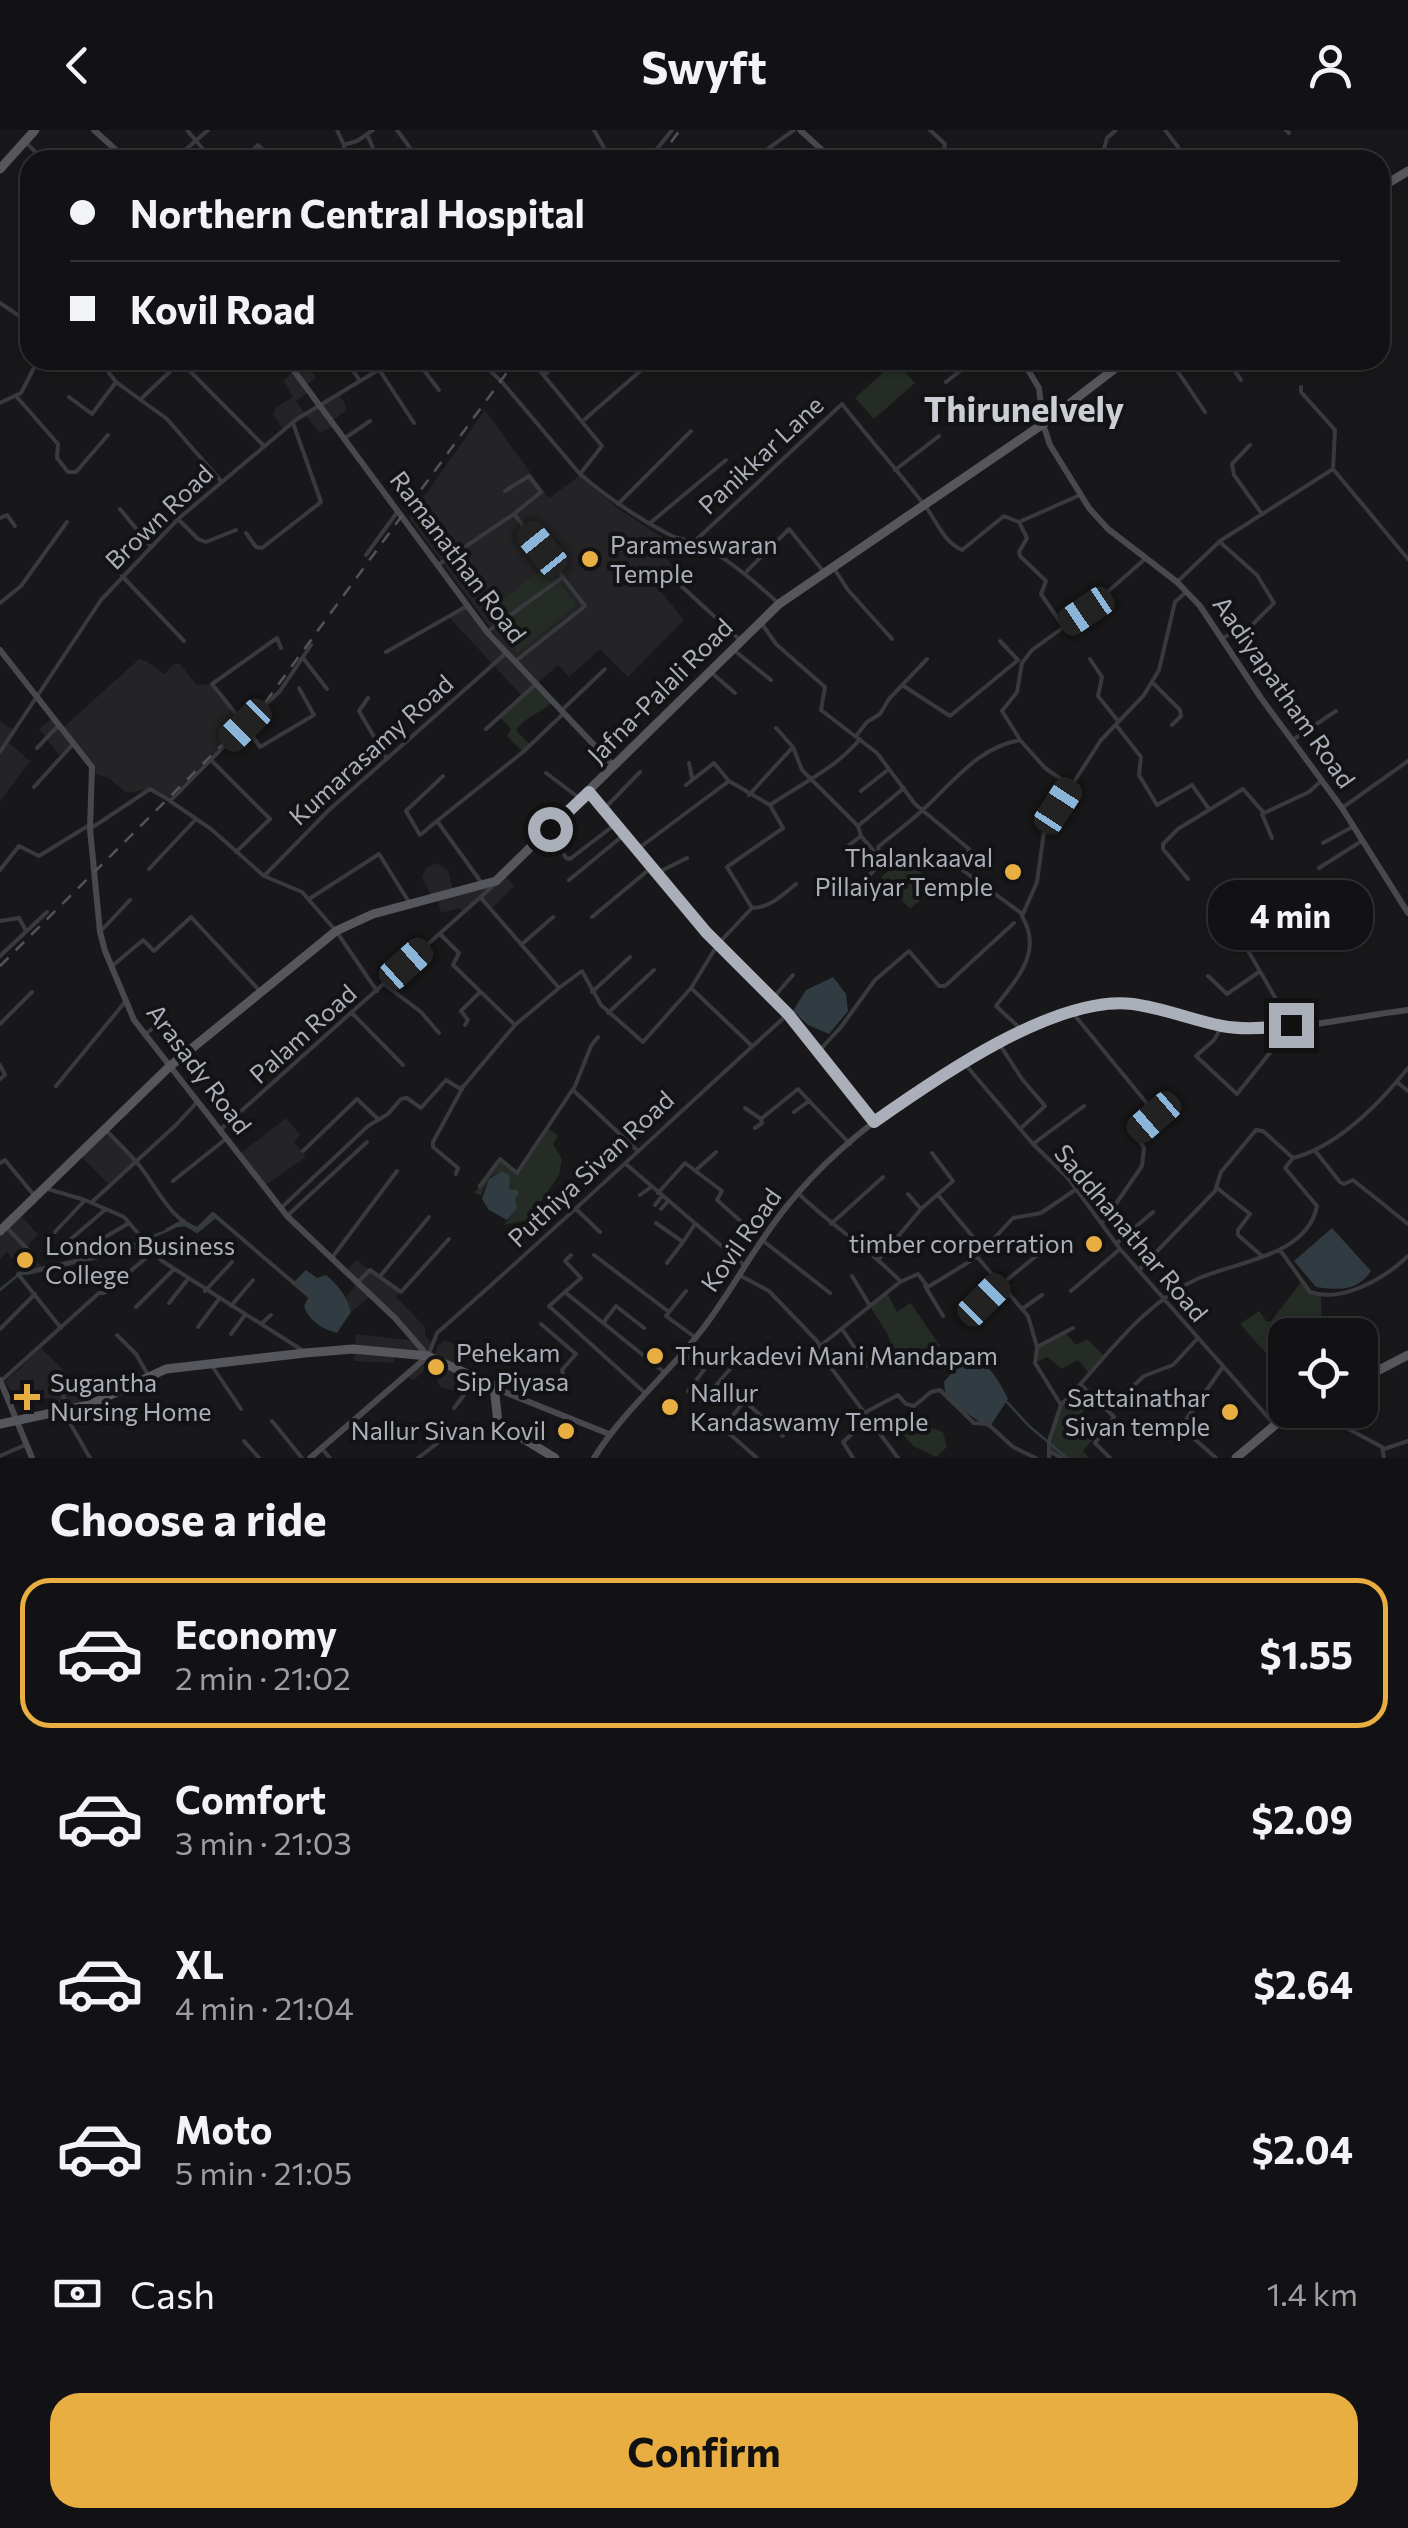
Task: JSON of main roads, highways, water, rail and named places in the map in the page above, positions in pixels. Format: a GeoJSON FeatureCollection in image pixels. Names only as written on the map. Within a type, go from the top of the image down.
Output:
{"type":"FeatureCollection","features":[{"type":"Feature","properties":{"kind":"main road"},"geometry":{"type":"LineString","coordinates":[[0,169],[34,130]]}},
{"type":"Feature","properties":{"kind":"main road","name":"Jafna-Palali Road"},"geometry":{"type":"LineString","coordinates":[[2,1228],[169,1067],[336,930],[352,921],[496,881],[779,604],[926,506],[1113,370]]}},
{"type":"Feature","properties":{"kind":"main road"},"geometry":{"type":"LineString","coordinates":[[0,1424],[91,1404],[166,1368],[354,1349],[428,1356],[477,1378],[496,1389],[498,1423],[555,1458]]}},
{"type":"Feature","properties":{"kind":"main road"},"geometry":{"type":"LineString","coordinates":[[1378,1371],[1408,1355]]}},
{"type":"Feature","properties":{"kind":"main road"},"geometry":{"type":"LineString","coordinates":[[1236,1458],[1271,1428]]}},
{"type":"Feature","properties":{"kind":"waterway"},"geometry":{"type":"LineString","coordinates":[[178,1226],[185,1225],[197,1232],[215,1217]]}},
{"type":"Feature","properties":{"kind":"waterway"},"geometry":{"type":"LineString","coordinates":[[127,1247],[166,1231]]}},
{"type":"Feature","properties":{"kind":"waterway"},"geometry":{"type":"LineString","coordinates":[[26,1274],[111,1255]]}},
{"type":"Feature","properties":{"kind":"waterway"},"geometry":{"type":"LineString","coordinates":[[0,1290],[18,1275]]}},
{"type":"Feature","properties":{"kind":"waterway"},"geometry":{"type":"LineString","coordinates":[[1007,1402],[1067,1458]]}},
{"type":"Feature","properties":{"kind":"railway"},"geometry":{"type":"LineString","coordinates":[[665,150],[680,130]]}},
{"type":"Feature","properties":{"kind":"railway"},"geometry":{"type":"LineString","coordinates":[[0,966],[267,700],[509,370]]}},
{"type":"Feature","properties":{"kind":"place","name":"Parameswaran Temple"},"geometry":{"type":"Point","coordinates":[590,559]}},
{"type":"Feature","properties":{"kind":"place","name":"Thalankaaval Pillaiyar Temple"},"geometry":{"type":"Point","coordinates":[1013,872]}},
{"type":"Feature","properties":{"kind":"place","name":"timber corperration"},"geometry":{"type":"Point","coordinates":[1094,1244]}},
{"type":"Feature","properties":{"kind":"place","name":"London Business College"},"geometry":{"type":"Point","coordinates":[25,1260]}},
{"type":"Feature","properties":{"kind":"place","name":"Thurkadevi Mani Mandapam"},"geometry":{"type":"Point","coordinates":[655,1356]}},
{"type":"Feature","properties":{"kind":"place","name":"Pehekam Sip Piyasa"},"geometry":{"type":"Point","coordinates":[436,1367]}},
{"type":"Feature","properties":{"kind":"place","name":"Sugantha Nursing Home"},"geometry":{"type":"Point","coordinates":[27,1397]}},
{"type":"Feature","properties":{"kind":"place","name":"Nallur Kandaswamy Temple"},"geometry":{"type":"Point","coordinates":[670,1407]}},
{"type":"Feature","properties":{"kind":"place","name":"Sattainathar Sivan temple"},"geometry":{"type":"Point","coordinates":[1230,1412]}},
{"type":"Feature","properties":{"kind":"place","name":"Nallur Sivan Kovil"},"geometry":{"type":"Point","coordinates":[566,1431]}},
{"type":"Feature","properties":{"kind":"district","name":"Thirunelvely"},"geometry":{"type":"Point","coordinates":[1024,410]}}]}
